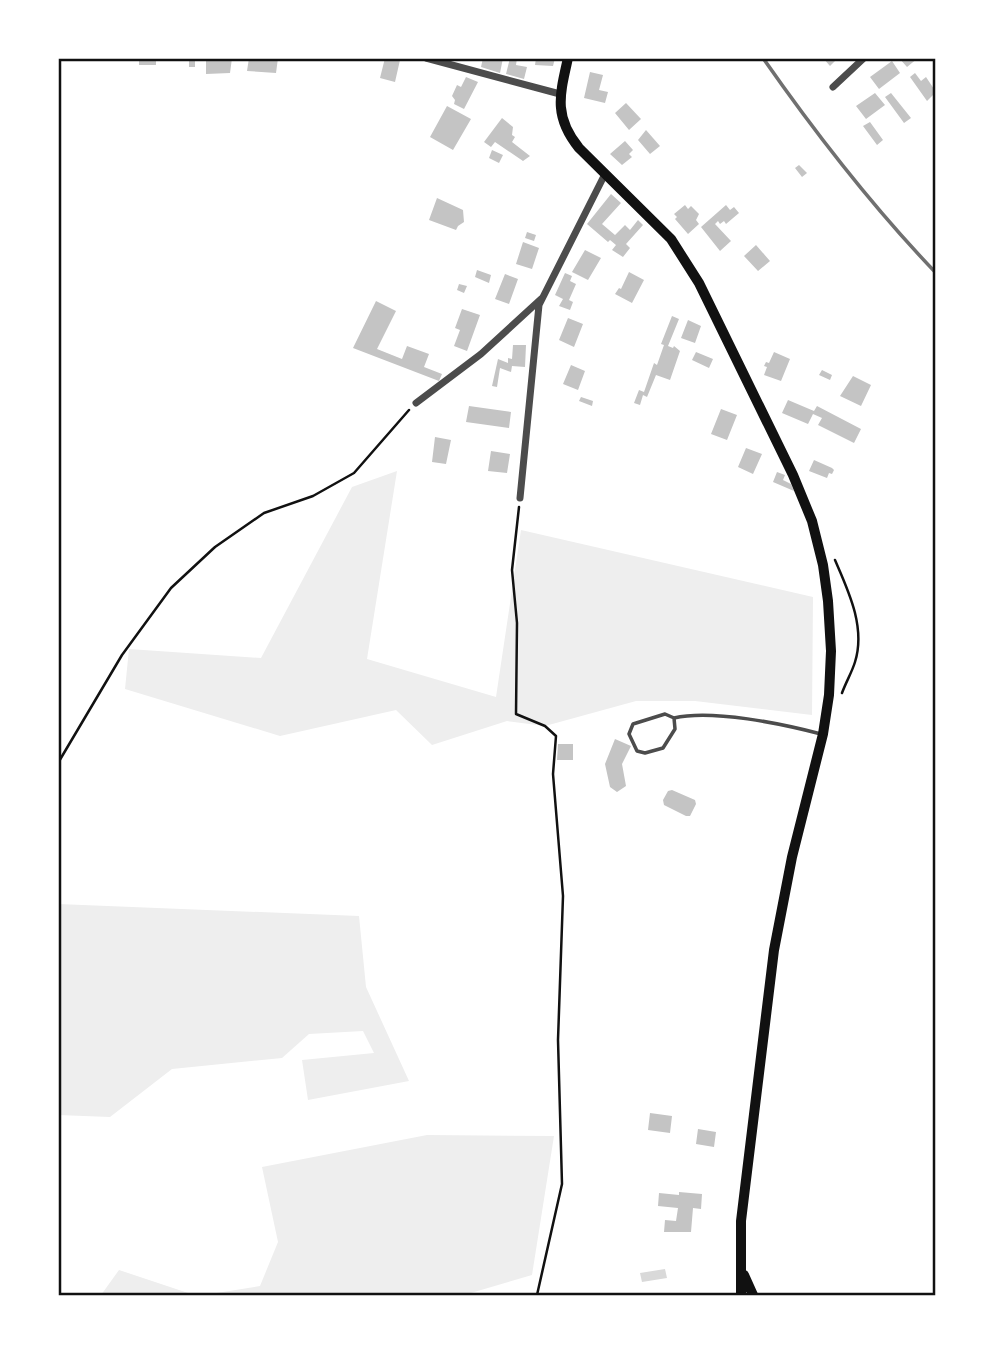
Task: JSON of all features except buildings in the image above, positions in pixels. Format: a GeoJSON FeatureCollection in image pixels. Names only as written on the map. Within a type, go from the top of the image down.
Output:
{"type":"FeatureCollection","features":[{"type":"Feature","properties":{"kind":"main road"},"geometry":{"type":"LineString","coordinates":[[568,58],[560,94],[562,117],[573,141],[659,226],[689,264],[785,456],[811,521],[823,565],[831,651],[829,695],[823,734],[792,857],[774,950],[741,1222],[741,1295]]}},
{"type":"Feature","properties":{"kind":"main road"},"geometry":{"type":"LineString","coordinates":[[742,1272],[753,1295]]}},
{"type":"Feature","properties":{"kind":"street"},"geometry":{"type":"LineString","coordinates":[[426,58],[560,94]]}},
{"type":"Feature","properties":{"kind":"street"},"geometry":{"type":"LineString","coordinates":[[834,87],[864,58]]}},
{"type":"Feature","properties":{"kind":"street"},"geometry":{"type":"LineString","coordinates":[[520,498],[541,299],[605,174]]}},
{"type":"Feature","properties":{"kind":"street"},"geometry":{"type":"LineString","coordinates":[[416,403],[481,354],[541,299]]}},
{"type":"Feature","properties":{"kind":"lane"},"geometry":{"type":"LineString","coordinates":[[674,718],[674,729],[663,748],[645,754],[637,751],[629,734],[633,724],[665,714],[674,718],[689,714],[778,723],[823,734]]}},
{"type":"Feature","properties":{"kind":"path"},"geometry":{"type":"LineString","coordinates":[[58,763],[122,655],[171,588],[215,547],[264,513],[313,496],[354,473],[416,403]]}},
{"type":"Feature","properties":{"kind":"path"},"geometry":{"type":"LineString","coordinates":[[520,498],[512,570],[517,623],[516,714],[545,726],[555,736],[553,774],[563,896],[558,1040],[562,1184],[537,1295]]}},
{"type":"Feature","properties":{"kind":"shaded area"},"geometry":{"type":"Polygon","coordinates":[[[397,471],[367,659],[496,697],[521,530],[813,597],[812,715],[695,701],[636,701],[545,726],[507,721],[432,745],[396,710],[280,736],[125,689],[129,649],[261,658],[352,487],[397,471]]]}},
{"type":"Feature","properties":{"kind":"shaded area"},"geometry":{"type":"Polygon","coordinates":[[[58,904],[359,916],[366,987],[409,1081],[308,1100],[302,1060],[374,1053],[363,1031],[309,1034],[282,1058],[172,1069],[110,1117],[58,1115],[58,904]]]}},
{"type":"Feature","properties":{"kind":"shaded area"},"geometry":{"type":"Polygon","coordinates":[[[427,1135],[554,1136],[532,1275],[464,1295],[204,1295],[260,1286],[278,1242],[262,1167],[427,1135]]]}},
{"type":"Feature","properties":{"kind":"shaded area"},"geometry":{"type":"Polygon","coordinates":[[[665,1269],[667,1278],[642,1282],[640,1273],[665,1269]]]}},
{"type":"Feature","properties":{"kind":"shaded area"},"geometry":{"type":"Polygon","coordinates":[[[119,1270],[194,1295],[101,1295],[119,1270]]]}},
{"type":"Feature","properties":{"kind":"railway"},"geometry":{"type":"LineString","coordinates":[[763,58],[845,169],[936,273]]}}]}
